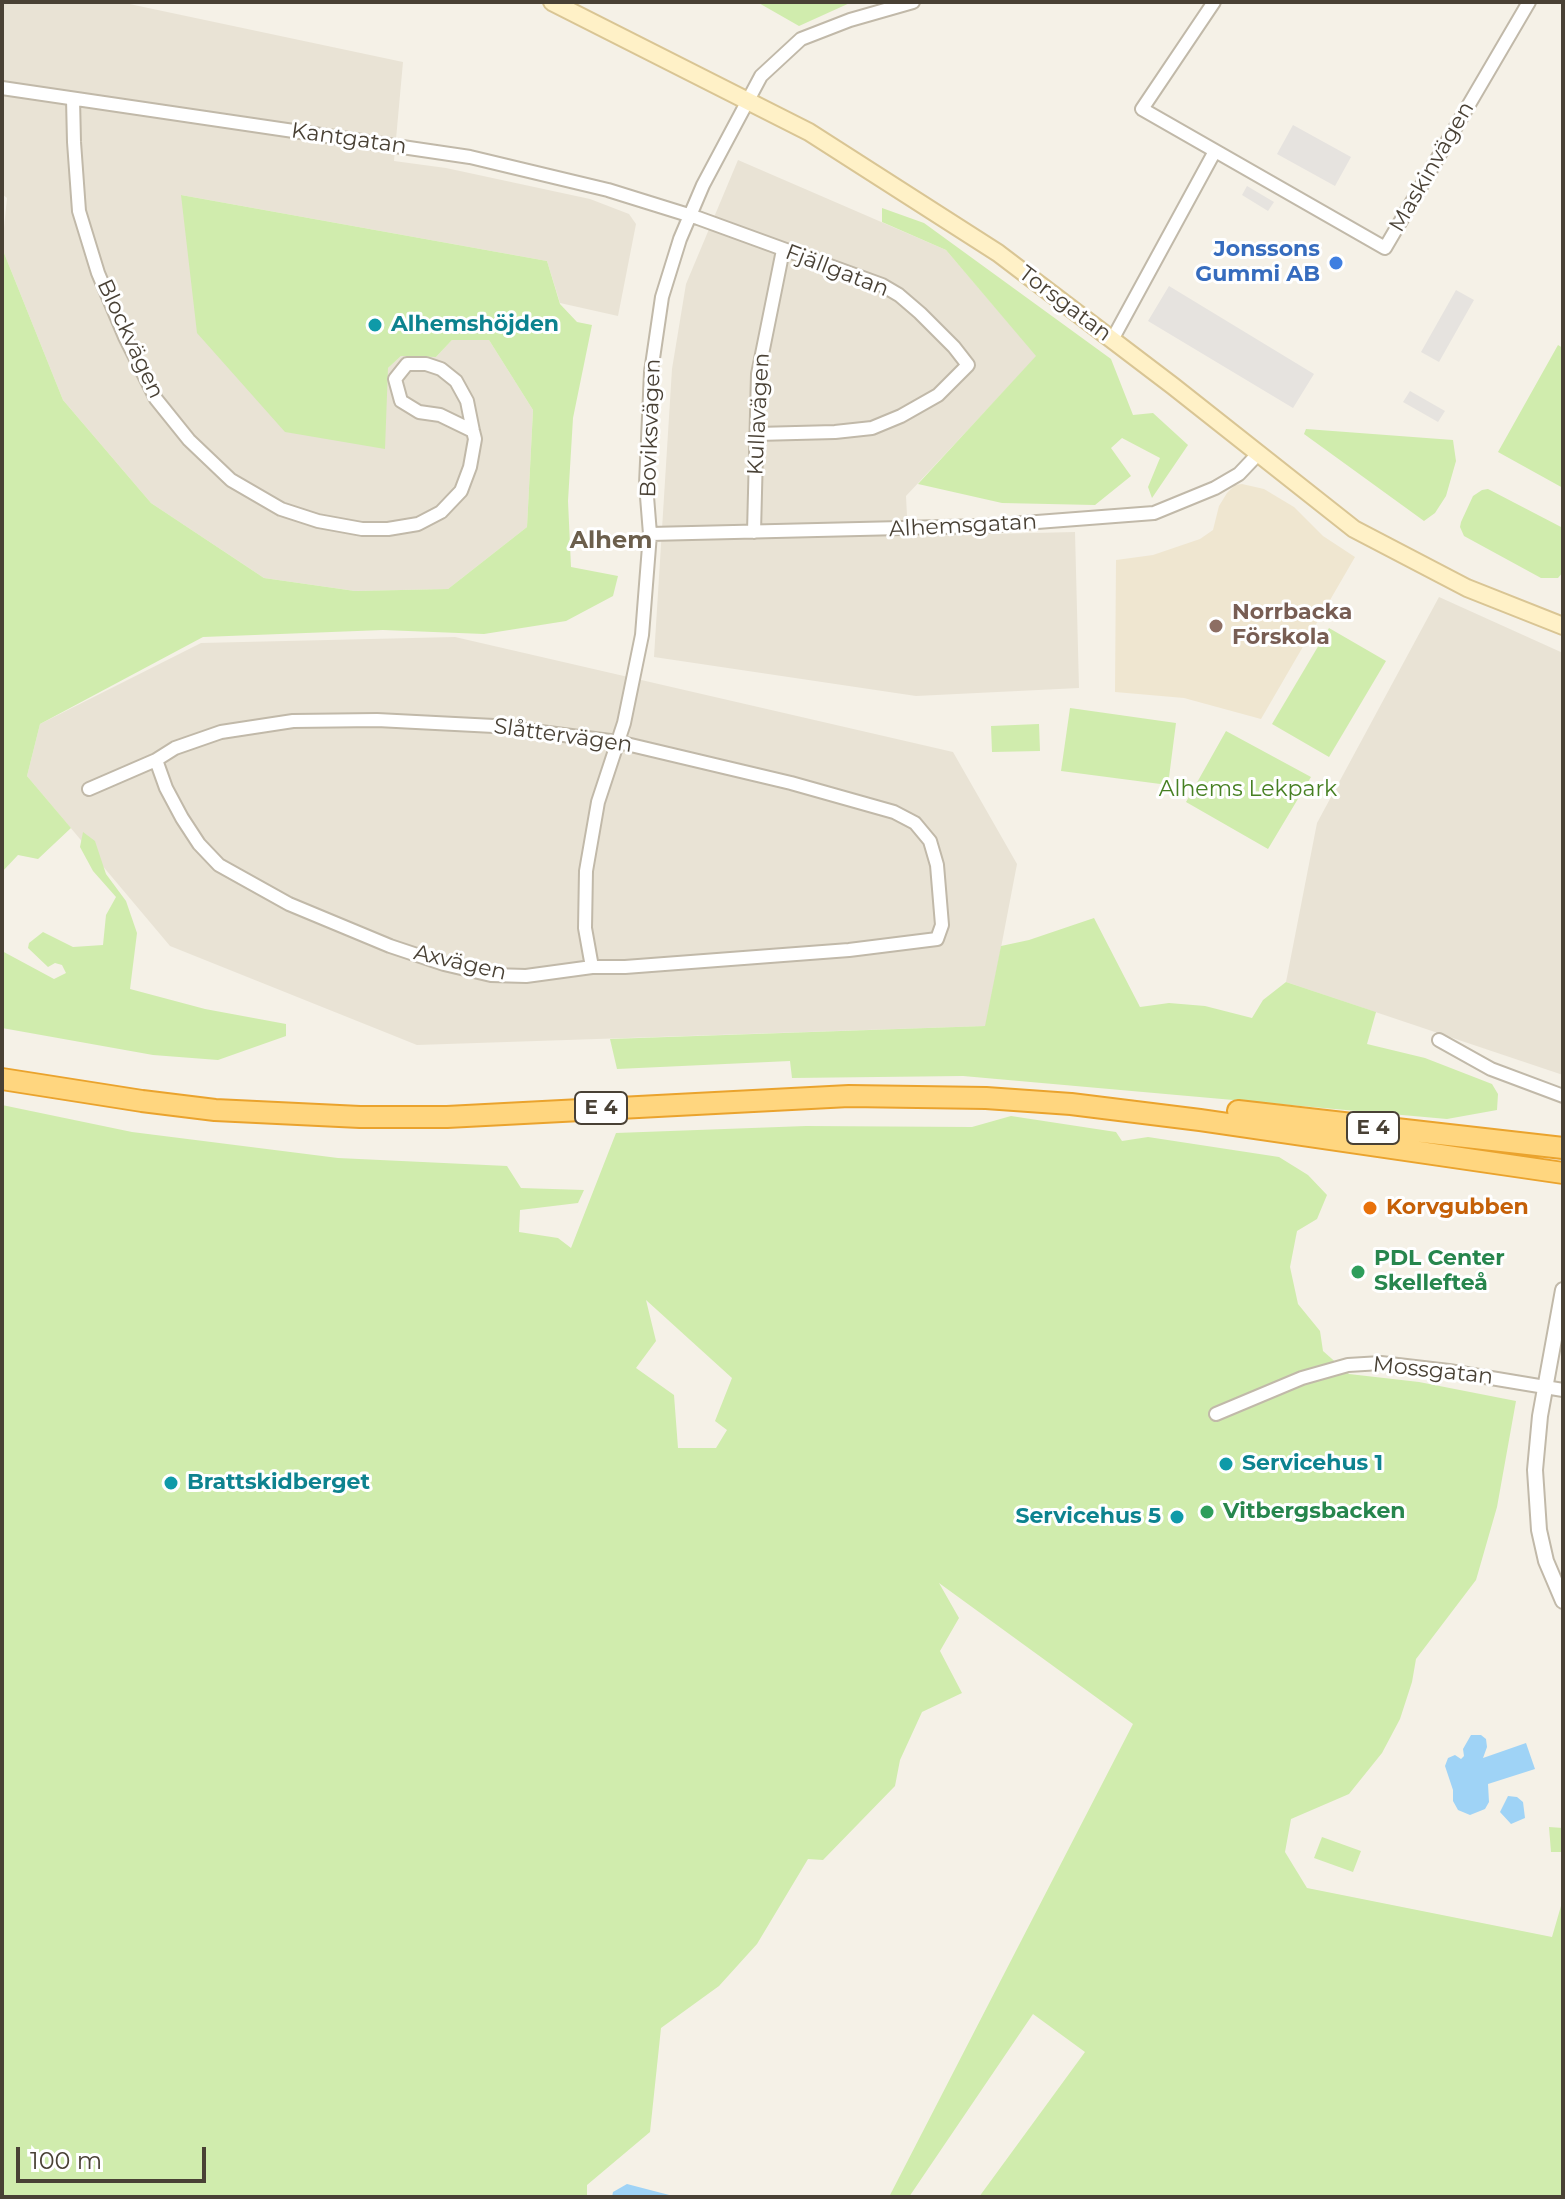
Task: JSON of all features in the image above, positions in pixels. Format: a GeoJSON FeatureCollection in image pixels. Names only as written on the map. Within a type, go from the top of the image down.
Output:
{"type":"FeatureCollection","features":[{"type":"Feature","properties":{"kind":"highway","name":"E 4"},"geometry":{"type":"LineString","coordinates":[[2,1066],[209,1097],[354,1105],[452,1104],[798,1086],[903,1084],[1018,1089],[1183,1104],[1563,1148]]}},
{"type":"Feature","properties":{"kind":"highway","name":"E 4"},"geometry":{"type":"LineString","coordinates":[[2,1079],[215,1110],[360,1117],[447,1117],[849,1096],[986,1098],[1071,1104],[1200,1120],[1563,1173]]}},
{"type":"Feature","properties":{"kind":"main road","name":"Torsgatan"},"geometry":{"type":"LineString","coordinates":[[552,2],[809,132],[998,253],[1354,529],[1467,588],[1563,626]]}},
{"type":"Feature","properties":{"kind":"street","name":"Boviksvägen"},"geometry":{"type":"LineString","coordinates":[[592,967],[585,928],[586,871],[598,802],[635,678],[642,635],[650,534],[646,484],[651,372],[662,297],[690,216],[709,173],[761,76],[801,39],[850,20],[913,2]]}},
{"type":"Feature","properties":{"kind":"street","name":"Maskinvägen"},"geometry":{"type":"LineString","coordinates":[[1214,2],[1142,109],[1385,248],[1529,2]]}},
{"type":"Feature","properties":{"kind":"street","name":"Kantgatan"},"geometry":{"type":"LineString","coordinates":[[2,88],[470,157],[608,190],[690,216]]}},
{"type":"Feature","properties":{"kind":"street","name":"Blockvägen"},"geometry":{"type":"LineString","coordinates":[[73,99],[79,211],[98,273],[156,399],[189,440],[231,480],[281,509],[318,521],[362,529],[418,524],[441,512],[461,491],[470,467],[475,439],[467,401],[456,381],[441,369],[426,364],[407,364],[395,379],[401,401],[419,412],[440,415],[473,431]]}},
{"type":"Feature","properties":{"kind":"street"},"geometry":{"type":"LineString","coordinates":[[1112,340],[1215,151]]}},
{"type":"Feature","properties":{"kind":"street","name":"Fjällgatan"},"geometry":{"type":"LineString","coordinates":[[690,216],[843,270],[899,295],[954,347],[968,365],[938,395],[872,428],[757,434]]}},
{"type":"Feature","properties":{"kind":"street","name":"Kullavägen"},"geometry":{"type":"LineString","coordinates":[[754,532],[758,374],[783,250]]}},
{"type":"Feature","properties":{"kind":"street","name":"Alhemsgatan"},"geometry":{"type":"LineString","coordinates":[[650,534],[985,526],[1154,513],[1215,488],[1239,474],[1258,454]]}},
{"type":"Feature","properties":{"kind":"street","name":"Slåttervägen"},"geometry":{"type":"LineString","coordinates":[[89,789],[156,760],[175,748],[221,732],[293,721],[377,720],[494,726],[618,742],[806,787],[894,812],[915,823],[930,841],[937,865],[942,925],[937,939]]}},
{"type":"Feature","properties":{"kind":"street","name":"Axvägen"},"geometry":{"type":"LineString","coordinates":[[156,760],[166,788],[199,844],[219,865],[289,904],[390,946],[491,975],[526,976],[592,967],[796,955],[937,939]]}},
{"type":"Feature","properties":{"kind":"street"},"geometry":{"type":"LineString","coordinates":[[1439,1040],[1491,1069],[1563,1096]]}},
{"type":"Feature","properties":{"kind":"street"},"geometry":{"type":"LineString","coordinates":[[1563,1290],[1545,1386],[1535,1470],[1539,1530],[1546,1561],[1563,1601]]}},
{"type":"Feature","properties":{"kind":"street","name":"Mossgatan"},"geometry":{"type":"LineString","coordinates":[[1216,1414],[1302,1378],[1348,1365],[1381,1363],[1434,1369],[1563,1390]]}},
{"type":"Feature","properties":{"kind":"shaded area"},"geometry":{"type":"Polygon","coordinates":[[[2,2],[120,2],[403,62],[394,161],[446,168],[590,199],[629,214],[636,224],[618,316],[560,303],[547,261],[181,195],[388,368],[401,356],[436,357],[452,340],[489,340],[533,410],[527,527],[448,589],[355,591],[264,578],[151,503],[63,400],[2,248],[7,198],[2,194],[2,2]]]}},
{"type":"Feature","properties":{"kind":"shaded area"},"geometry":{"type":"Polygon","coordinates":[[[1293,125],[1351,157],[1335,186],[1277,154],[1293,125]]]}},
{"type":"Feature","properties":{"kind":"shaded area"},"geometry":{"type":"Polygon","coordinates":[[[738,160],[946,250],[1037,356],[906,496],[908,536],[1075,532],[1079,688],[916,696],[654,657],[672,369],[686,284],[738,160]]]}},
{"type":"Feature","properties":{"kind":"shaded area"},"geometry":{"type":"Polygon","coordinates":[[[1247,186],[1274,202],[1268,211],[1242,195],[1247,186]]]}},
{"type":"Feature","properties":{"kind":"shaded area"},"geometry":{"type":"Polygon","coordinates":[[[1169,286],[1314,374],[1293,408],[1148,321],[1169,286]]]}},
{"type":"Feature","properties":{"kind":"shaded area"},"geometry":{"type":"Polygon","coordinates":[[[1456,290],[1474,300],[1439,362],[1421,352],[1456,290]]]}},
{"type":"Feature","properties":{"kind":"shaded area"},"geometry":{"type":"Polygon","coordinates":[[[1410,391],[1445,411],[1438,422],[1403,402],[1410,391]]]}},
{"type":"Feature","properties":{"kind":"shaded area","name":"Norrbacka Förskola"},"geometry":{"type":"Polygon","coordinates":[[[1235,485],[1264,489],[1294,507],[1323,536],[1355,557],[1261,719],[1184,698],[1115,692],[1116,560],[1153,555],[1200,539],[1213,530],[1219,506],[1227,493],[1235,485]]]}},
{"type":"Feature","properties":{"kind":"shaded area"},"geometry":{"type":"Polygon","coordinates":[[[1439,597],[1563,653],[1563,1075],[1286,982],[1317,823],[1439,597]]]}},
{"type":"Feature","properties":{"kind":"shaded area"},"geometry":{"type":"Polygon","coordinates":[[[455,637],[953,752],[1017,864],[986,1026],[417,1045],[170,946],[27,776],[40,724],[201,643],[455,637]]]}},
{"type":"Feature","properties":{"kind":"green space"},"geometry":{"type":"Polygon","coordinates":[[[757,2],[852,2],[799,26],[757,2]]]}},
{"type":"Feature","properties":{"kind":"green space"},"geometry":{"type":"Polygon","coordinates":[[[181,195],[547,261],[560,304],[577,322],[592,325],[573,418],[568,501],[571,567],[618,576],[613,596],[566,621],[484,634],[383,630],[203,637],[40,724],[27,776],[71,828],[38,859],[18,855],[2,872],[2,248],[63,400],[151,503],[264,578],[355,591],[448,589],[527,527],[533,410],[489,340],[452,340],[436,357],[401,356],[388,368],[385,449],[285,432],[197,333],[181,195]]]}},
{"type":"Feature","properties":{"kind":"green space"},"geometry":{"type":"Polygon","coordinates":[[[882,208],[924,223],[1111,359],[1133,415],[1153,413],[1188,445],[1152,498],[1148,487],[1160,458],[1122,438],[1111,448],[1131,476],[1095,505],[1002,503],[918,484],[1036,356],[946,250],[882,222],[882,208]]]}},
{"type":"Feature","properties":{"kind":"green space"},"geometry":{"type":"Polygon","coordinates":[[[1558,345],[1563,348],[1563,488],[1498,452],[1558,345]]]}},
{"type":"Feature","properties":{"kind":"green space"},"geometry":{"type":"Polygon","coordinates":[[[1306,429],[1453,440],[1456,461],[1446,496],[1435,513],[1424,521],[1304,434],[1306,429]]]}},
{"type":"Feature","properties":{"kind":"green space"},"geometry":{"type":"Polygon","coordinates":[[[1488,489],[1563,528],[1563,572],[1558,578],[1541,578],[1464,536],[1461,522],[1473,496],[1488,489]]]}},
{"type":"Feature","properties":{"kind":"green space"},"geometry":{"type":"Polygon","coordinates":[[[1329,628],[1386,661],[1329,757],[1272,724],[1329,628]]]}},
{"type":"Feature","properties":{"kind":"green space"},"geometry":{"type":"Polygon","coordinates":[[[1070,708],[1176,723],[1168,785],[1061,771],[1070,708]]]}},
{"type":"Feature","properties":{"kind":"green space"},"geometry":{"type":"Polygon","coordinates":[[[1039,724],[1040,751],[992,752],[991,726],[1039,724]]]}},
{"type":"Feature","properties":{"kind":"green space","name":"Alhems Lekpark"},"geometry":{"type":"Polygon","coordinates":[[[1226,731],[1311,777],[1268,849],[1186,802],[1226,731]]]}},
{"type":"Feature","properties":{"kind":"green space"},"geometry":{"type":"Polygon","coordinates":[[[83,832],[95,841],[106,874],[126,901],[137,933],[130,989],[205,1009],[286,1024],[286,1036],[218,1060],[153,1055],[2,1028],[2,951],[54,979],[66,973],[62,965],[55,963],[48,967],[28,948],[29,943],[43,932],[73,947],[103,945],[106,915],[116,897],[93,871],[80,847],[83,832]]]}},
{"type":"Feature","properties":{"kind":"green space"},"geometry":{"type":"Polygon","coordinates":[[[1094,918],[1140,1007],[1169,1003],[1205,1006],[1252,1018],[1263,1000],[1286,982],[1376,1012],[1367,1044],[1425,1058],[1492,1084],[1498,1094],[1497,1110],[1447,1119],[963,1076],[792,1078],[790,1061],[617,1069],[610,1039],[985,1026],[1001,946],[1094,918]]]}},
{"type":"Feature","properties":{"kind":"green space"},"geometry":{"type":"Polygon","coordinates":[[[2,1105],[132,1132],[338,1158],[507,1166],[521,1188],[584,1190],[578,1203],[520,1210],[519,1232],[558,1238],[571,1248],[616,1133],[806,1126],[972,1127],[1011,1116],[1116,1132],[1122,1141],[1148,1137],[1279,1157],[1308,1175],[1327,1195],[1317,1219],[1297,1231],[1290,1267],[1298,1304],[1320,1331],[1323,1351],[1349,1374],[1419,1382],[1516,1401],[1497,1507],[1476,1580],[1416,1659],[1400,1719],[1382,1753],[1349,1794],[1291,1819],[1285,1852],[1307,1888],[1552,1937],[1563,1899],[1563,2197],[979,2197],[1085,2052],[1033,2014],[909,2197],[889,2197],[1133,1724],[939,1583],[959,1618],[940,1651],[962,1693],[922,1712],[900,1760],[895,1786],[823,1860],[808,1859],[757,1944],[719,1986],[661,2028],[650,2132],[587,2185],[587,2197],[2,2197],[2,1105]],[[646,1300],[656,1341],[636,1368],[674,1395],[678,1448],[716,1448],[727,1430],[715,1421],[732,1378],[646,1300]]]}},
{"type":"Feature","properties":{"kind":"green space"},"geometry":{"type":"Polygon","coordinates":[[[1549,1827],[1563,1828],[1563,1852],[1551,1852],[1549,1827]]]}},
{"type":"Feature","properties":{"kind":"green space"},"geometry":{"type":"Polygon","coordinates":[[[1322,1837],[1361,1851],[1353,1872],[1314,1858],[1322,1837]]]}},
{"type":"Feature","properties":{"kind":"water"},"geometry":{"type":"Polygon","coordinates":[[[1471,1735],[1481,1735],[1486,1739],[1483,1758],[1526,1743],[1535,1769],[1488,1784],[1489,1802],[1485,1809],[1470,1815],[1458,1810],[1453,1801],[1453,1790],[1445,1766],[1448,1758],[1455,1755],[1461,1759],[1464,1756],[1463,1749],[1471,1735]]]}},
{"type":"Feature","properties":{"kind":"water"},"geometry":{"type":"Polygon","coordinates":[[[1508,1796],[1517,1797],[1523,1802],[1525,1818],[1511,1824],[1500,1812],[1508,1796]]]}},
{"type":"Feature","properties":{"kind":"water"},"geometry":{"type":"Polygon","coordinates":[[[627,2184],[677,2197],[612,2197],[613,2192],[627,2184]]]}},
{"type":"Feature","properties":{"kind":"place","name":"Jonssons Gummi AB"},"geometry":{"type":"Point","coordinates":[1336,263]}},
{"type":"Feature","properties":{"kind":"place","name":"Alhemshöjden"},"geometry":{"type":"Point","coordinates":[375,325]}},
{"type":"Feature","properties":{"kind":"place","name":"Norrbacka Förskola"},"geometry":{"type":"Point","coordinates":[1216,626]}},
{"type":"Feature","properties":{"kind":"place","name":"Korvgubben"},"geometry":{"type":"Point","coordinates":[1370,1208]}},
{"type":"Feature","properties":{"kind":"place","name":"PDL Center Skellefteå"},"geometry":{"type":"Point","coordinates":[1358,1272]}},
{"type":"Feature","properties":{"kind":"place","name":"Servicehus 1"},"geometry":{"type":"Point","coordinates":[1226,1464]}},
{"type":"Feature","properties":{"kind":"place","name":"Brattskidberget"},"geometry":{"type":"Point","coordinates":[171,1483]}},
{"type":"Feature","properties":{"kind":"place","name":"Vitbergsbacken"},"geometry":{"type":"Point","coordinates":[1207,1512]}},
{"type":"Feature","properties":{"kind":"place","name":"Servicehus 5"},"geometry":{"type":"Point","coordinates":[1177,1517]}},
{"type":"Feature","properties":{"kind":"district","name":"Alhem"},"geometry":{"type":"Point","coordinates":[611,541]}}]}
